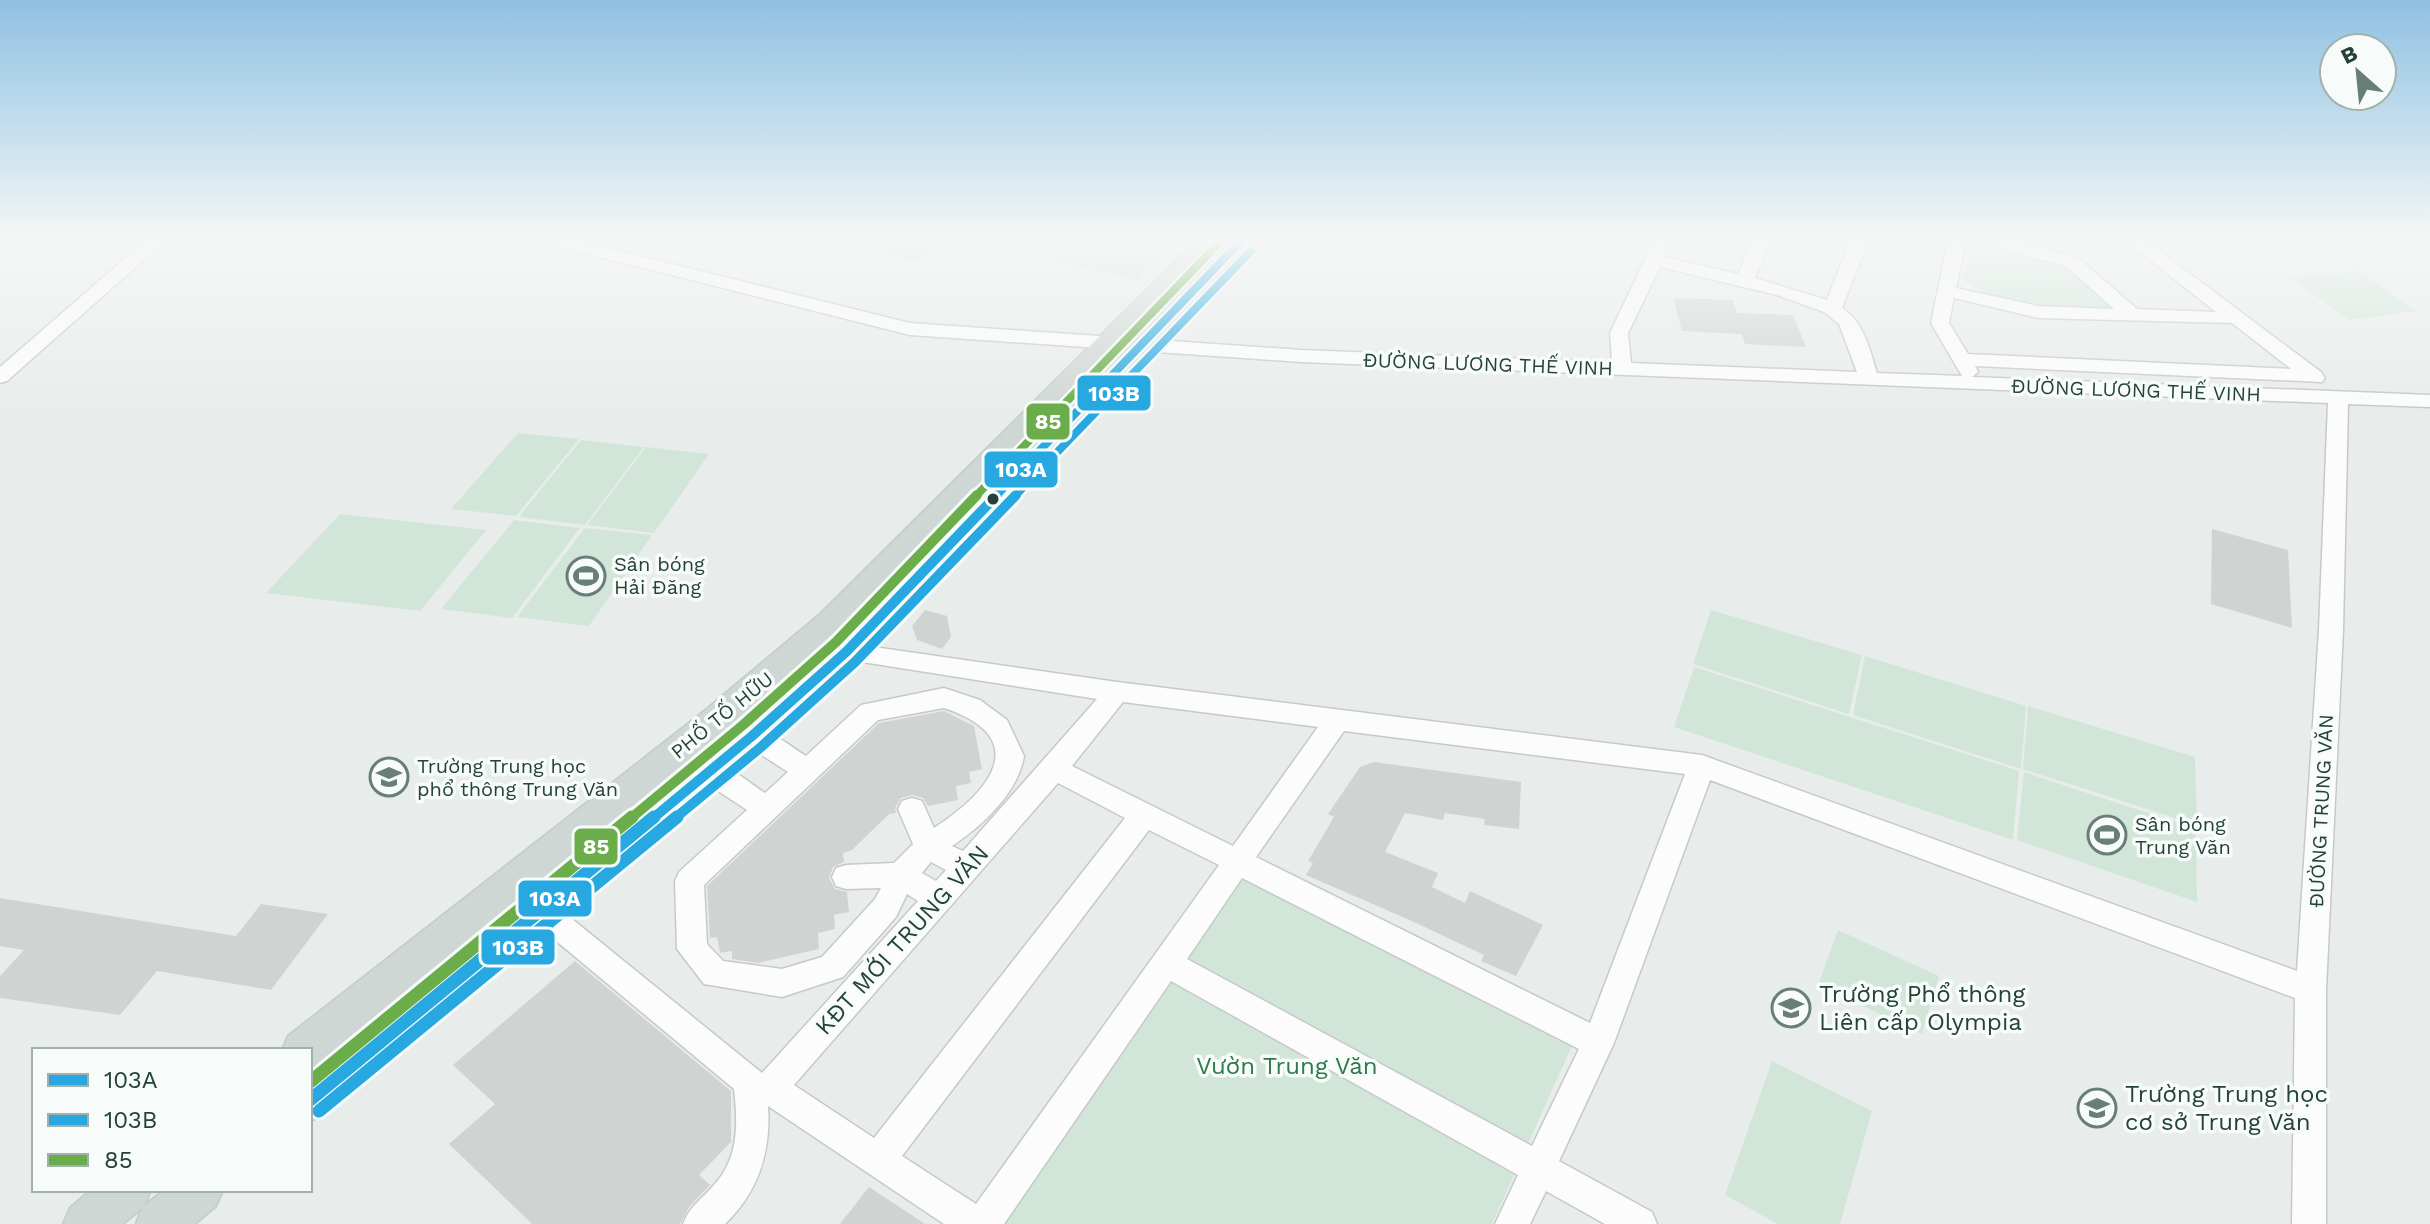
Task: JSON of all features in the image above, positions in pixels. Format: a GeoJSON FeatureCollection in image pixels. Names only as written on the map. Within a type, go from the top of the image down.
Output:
{"type":"FeatureCollection","features":[{"type":"Feature","properties":{"kind":"main road","name":"PHỐ TỐ HỮU"},"geometry":{"type":"LineString","coordinates":[[312,1098],[526,908],[752,692],[830,623],[1151,298]]}},
{"type":"Feature","properties":{"kind":"main road","name":"PHỐ TỐ HỮU"},"geometry":{"type":"LineString","coordinates":[[306,1048],[526,908],[752,736],[846,652],[1187,298]]}},
{"type":"Feature","properties":{"kind":"main road"},"geometry":{"type":"LineString","coordinates":[[86,1224],[126,1192]]}},
{"type":"Feature","properties":{"kind":"main road"},"geometry":{"type":"LineString","coordinates":[[159,1224],[198,1192]]}},
{"type":"Feature","properties":{"kind":"street"},"geometry":{"type":"LineString","coordinates":[[1,376],[90,298]]}},
{"type":"Feature","properties":{"kind":"street","name":"ĐƯỜNG LƯƠNG THẾ VINH"},"geometry":{"type":"LineString","coordinates":[[780,298],[910,329],[1310,357],[2430,401]]}},
{"type":"Feature","properties":{"kind":"street"},"geometry":{"type":"LineString","coordinates":[[1622,369],[1619,333],[1636,298]]}},
{"type":"Feature","properties":{"kind":"street"},"geometry":{"type":"LineString","coordinates":[[1798,298],[1833,308],[1847,319],[1870,380]]}},
{"type":"Feature","properties":{"kind":"street"},"geometry":{"type":"LineString","coordinates":[[1833,308],[1837,298]]}},
{"type":"Feature","properties":{"kind":"street"},"geometry":{"type":"LineString","coordinates":[[1945,298],[1940,323],[1976,384]]}},
{"type":"Feature","properties":{"kind":"street"},"geometry":{"type":"LineString","coordinates":[[1978,298],[2038,312],[2236,318]]}},
{"type":"Feature","properties":{"kind":"street"},"geometry":{"type":"LineString","coordinates":[[2113,298],[2132,315]]}},
{"type":"Feature","properties":{"kind":"street"},"geometry":{"type":"LineString","coordinates":[[2210,298],[2314,376],[2338,398]]}},
{"type":"Feature","properties":{"kind":"street"},"geometry":{"type":"LineString","coordinates":[[1962,360],[2314,376]]}},
{"type":"Feature","properties":{"kind":"street","name":"ĐƯỜNG TRUNG VĂN"},"geometry":{"type":"LineString","coordinates":[[2309,1224],[2311,990],[2331,630],[2338,398]]}},
{"type":"Feature","properties":{"kind":"street"},"geometry":{"type":"LineString","coordinates":[[846,652],[1117,692],[1702,766],[2311,990]]}},
{"type":"Feature","properties":{"kind":"street","name":"KĐT MỚI TRUNG VĂN"},"geometry":{"type":"LineString","coordinates":[[975,1224],[770,1088],[1054,769],[1117,692]]}},
{"type":"Feature","properties":{"kind":"street"},"geometry":{"type":"LineString","coordinates":[[944,698],[971,707],[998,727],[1011,756],[1008,773],[966,822],[928,847],[901,875],[886,908],[832,967],[782,983],[715,974],[692,949],[689,881],[768,809],[870,712],[944,698]]}},
{"type":"Feature","properties":{"kind":"street"},"geometry":{"type":"LineString","coordinates":[[983,1224],[1337,720]]}},
{"type":"Feature","properties":{"kind":"street"},"geometry":{"type":"LineString","coordinates":[[752,736],[809,771]]}},
{"type":"Feature","properties":{"kind":"street"},"geometry":{"type":"LineString","coordinates":[[1512,1224],[1598,1043],[1702,766]]}},
{"type":"Feature","properties":{"kind":"street"},"geometry":{"type":"LineString","coordinates":[[1054,769],[1598,1043]]}},
{"type":"Feature","properties":{"kind":"street"},"geometry":{"type":"LineString","coordinates":[[709,771],[768,809]]}},
{"type":"Feature","properties":{"kind":"street"},"geometry":{"type":"LineString","coordinates":[[912,809],[928,847],[967,867]]}},
{"type":"Feature","properties":{"kind":"street"},"geometry":{"type":"LineString","coordinates":[[877,1161],[1143,816]]}},
{"type":"Feature","properties":{"kind":"street"},"geometry":{"type":"LineString","coordinates":[[846,877],[901,875],[939,898]]}},
{"type":"Feature","properties":{"kind":"street"},"geometry":{"type":"LineString","coordinates":[[526,908],[749,1081],[754,1112],[752,1146],[737,1185],[700,1224]]}},
{"type":"Feature","properties":{"kind":"street"},"geometry":{"type":"LineString","coordinates":[[1166,963],[1640,1224]]}},
{"type":"Feature","properties":{"kind":"green space"},"geometry":{"type":"Polygon","coordinates":[[[1995,298],[2108,298],[2119,309],[2058,309],[2015,304],[1995,298]]]}},
{"type":"Feature","properties":{"kind":"green space"},"geometry":{"type":"Polygon","coordinates":[[[2318,298],[2398,298],[2417,311],[2349,320],[2318,298]]]}},
{"type":"Feature","properties":{"kind":"green space"},"geometry":{"type":"Polygon","coordinates":[[[518,433],[579,439],[516,516],[451,509],[518,433]]]}},
{"type":"Feature","properties":{"kind":"green space","name":"Sân bóng Hải Đăng"},"geometry":{"type":"Polygon","coordinates":[[[581,440],[644,447],[585,525],[519,517],[581,440]]]}},
{"type":"Feature","properties":{"kind":"green space","name":"Sân bóng Hải Đăng"},"geometry":{"type":"Polygon","coordinates":[[[646,447],[709,454],[654,533],[587,525],[646,447]]]}},
{"type":"Feature","properties":{"kind":"green space"},"geometry":{"type":"Polygon","coordinates":[[[340,514],[486,530],[420,611],[266,593],[340,514]]]}},
{"type":"Feature","properties":{"kind":"green space","name":"Sân bóng Hải Đăng"},"geometry":{"type":"Polygon","coordinates":[[[514,520],[580,528],[512,618],[441,609],[514,520]]]}},
{"type":"Feature","properties":{"kind":"green space","name":"Sân bóng Hải Đăng"},"geometry":{"type":"Polygon","coordinates":[[[585,528],[652,535],[589,626],[517,617],[585,528]]]}},
{"type":"Feature","properties":{"kind":"green space"},"geometry":{"type":"Polygon","coordinates":[[[1711,610],[1862,655],[1849,714],[1693,664],[1711,610]]]}},
{"type":"Feature","properties":{"kind":"green space"},"geometry":{"type":"Polygon","coordinates":[[[1865,656],[2026,706],[2021,769],[1853,715],[1865,656]]]}},
{"type":"Feature","properties":{"kind":"green space"},"geometry":{"type":"Polygon","coordinates":[[[1694,667],[2019,771],[2013,840],[1674,727],[1694,667]]]}},
{"type":"Feature","properties":{"kind":"green space","name":"Sân bóng Trung Văn"},"geometry":{"type":"Polygon","coordinates":[[[2028,706],[2195,757],[2197,825],[2023,769],[2028,706]]]}},
{"type":"Feature","properties":{"kind":"green space","name":"Sân bóng Trung Văn"},"geometry":{"type":"Polygon","coordinates":[[[2024,772],[2196,829],[2197,902],[2017,840],[2024,772]]]}},
{"type":"Feature","properties":{"kind":"green space","name":"Vườn Trung Văn"},"geometry":{"type":"Polygon","coordinates":[[[1236,863],[1575,1039],[1492,1224],[983,1224],[1236,863]]]}},
{"type":"Feature","properties":{"kind":"green space"},"geometry":{"type":"Polygon","coordinates":[[[1838,930],[1939,976],[1922,1034],[1818,985],[1838,930]]]}},
{"type":"Feature","properties":{"kind":"green space"},"geometry":{"type":"Polygon","coordinates":[[[1772,1061],[1872,1111],[1840,1224],[1778,1224],[1725,1195],[1772,1061]]]}},
{"type":"Feature","properties":{"kind":"building"},"geometry":{"type":"Polygon","coordinates":[[[1673,298],[1733,300],[1737,313],[1793,315],[1806,347],[1745,344],[1742,334],[1682,331],[1673,298]]]}},
{"type":"Feature","properties":{"kind":"building"},"geometry":{"type":"Polygon","coordinates":[[[2212,529],[2288,550],[2292,628],[2211,604],[2212,529]]]}},
{"type":"Feature","properties":{"kind":"building"},"geometry":{"type":"Polygon","coordinates":[[[925,610],[947,616],[951,637],[942,649],[917,640],[912,626],[925,610]]]}},
{"type":"Feature","properties":{"kind":"building"},"geometry":{"type":"Polygon","coordinates":[[[944,711],[974,726],[982,769],[969,772],[971,783],[956,786],[958,800],[928,806],[923,798],[913,795],[901,798],[895,808],[896,813],[889,814],[852,850],[843,853],[844,862],[833,867],[829,878],[835,889],[847,892],[849,912],[834,915],[835,929],[818,933],[819,949],[758,963],[732,959],[732,951],[720,953],[717,937],[710,938],[707,886],[879,723],[944,711]]]}},
{"type":"Feature","properties":{"kind":"building"},"geometry":{"type":"Polygon","coordinates":[[[1374,762],[1521,782],[1519,829],[1484,825],[1485,819],[1445,813],[1443,820],[1405,813],[1385,852],[1438,873],[1432,887],[1465,903],[1470,891],[1543,925],[1516,976],[1481,961],[1484,955],[1306,875],[1313,863],[1308,861],[1334,817],[1328,814],[1360,767],[1374,762]]]}},
{"type":"Feature","properties":{"kind":"building"},"geometry":{"type":"Polygon","coordinates":[[[0,898],[236,936],[261,904],[328,914],[271,990],[157,971],[120,1015],[0,998],[0,976],[24,950],[0,946],[0,898]]]}},
{"type":"Feature","properties":{"kind":"building"},"geometry":{"type":"Polygon","coordinates":[[[575,961],[731,1091],[731,1142],[699,1175],[710,1185],[690,1206],[680,1224],[532,1224],[449,1144],[495,1104],[453,1065],[575,961]]]}},
{"type":"Feature","properties":{"kind":"building"},"geometry":{"type":"Polygon","coordinates":[[[869,1187],[898,1206],[925,1224],[840,1224],[869,1187]]]}},
{"type":"Feature","properties":{"kind":"transit line","name":"85"},"geometry":{"type":"LineString","coordinates":[[312,1080],[743,725],[836,642],[1166,298]]}},
{"type":"Feature","properties":{"kind":"transit line","name":"103A"},"geometry":{"type":"LineString","coordinates":[[312,1098],[752,736],[846,652],[1186,298]]}},
{"type":"Feature","properties":{"kind":"transit line","name":"103B"},"geometry":{"type":"LineString","coordinates":[[319,1111],[761,747],[855,662],[1206,298]]}},
{"type":"Feature","properties":{"kind":"place","name":"Sân bóng Hải Đăng"},"geometry":{"type":"Point","coordinates":[586,576]}},
{"type":"Feature","properties":{"kind":"place","name":"Trường Trung học phổ thông Trung Văn"},"geometry":{"type":"Point","coordinates":[389,777]}},
{"type":"Feature","properties":{"kind":"place","name":"Sân bóng Trung Văn"},"geometry":{"type":"Point","coordinates":[2107,835]}},
{"type":"Feature","properties":{"kind":"place","name":"Trường Phổ thông Liên cấp Olympia"},"geometry":{"type":"Point","coordinates":[1791,1008]}},
{"type":"Feature","properties":{"kind":"place","name":"Trường Trung học cơ sở Trung Văn"},"geometry":{"type":"Point","coordinates":[2097,1108]}}]}
